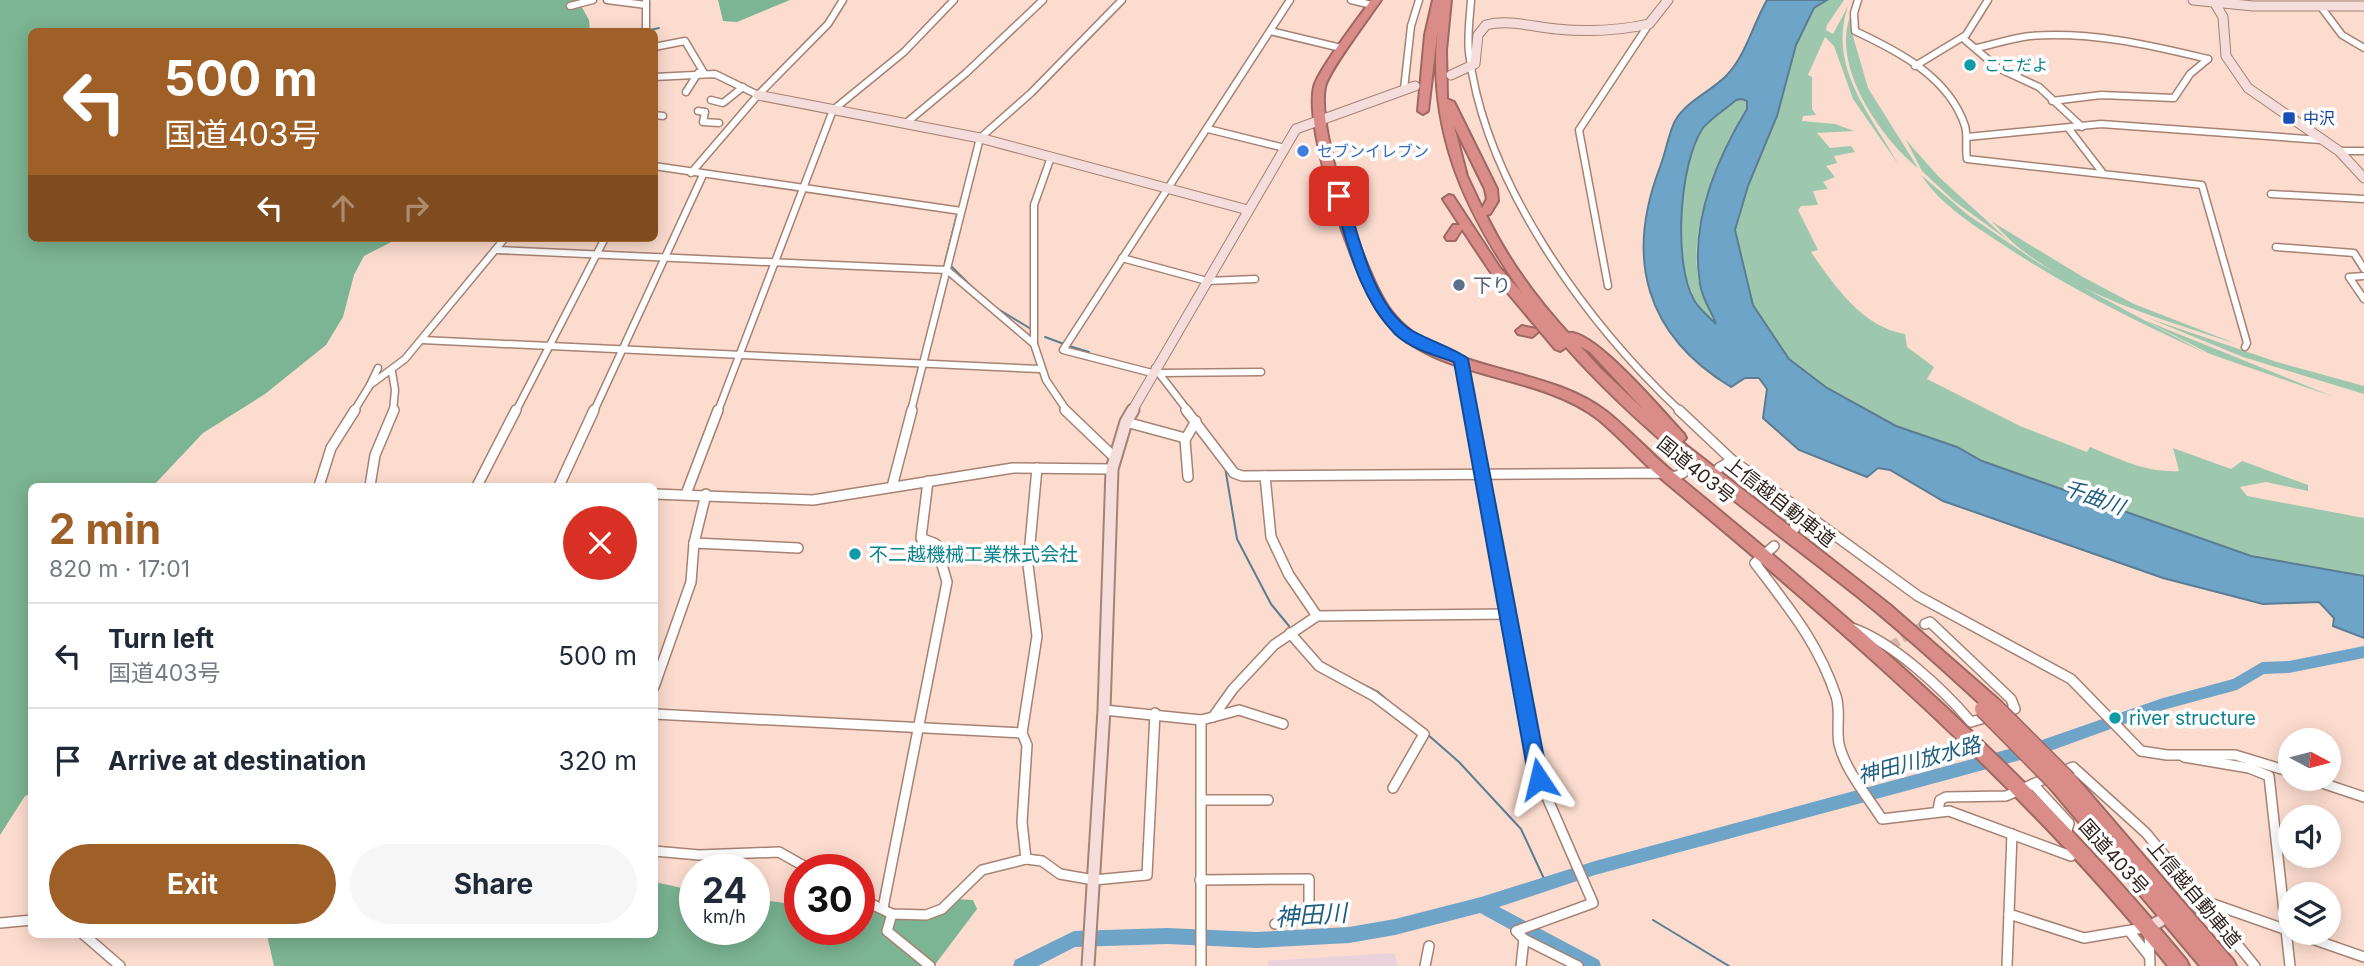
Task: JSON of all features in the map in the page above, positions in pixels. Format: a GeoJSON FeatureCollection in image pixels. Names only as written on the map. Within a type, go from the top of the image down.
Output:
{"type":"FeatureCollection","features":[{"type":"Feature","properties":{"kind":"highway","name":"上信越自動車道"},"geometry":{"type":"LineString","coordinates":[[1437,0],[1432,48],[1433,99],[1451,171],[1466,208],[1497,262],[1561,348],[1665,449],[1880,618],[1989,708]]}},
{"type":"Feature","properties":{"kind":"highway"},"geometry":{"type":"LineString","coordinates":[[1423,111],[1428,47],[1437,0]]}},
{"type":"Feature","properties":{"kind":"highway","name":"上信越自動車道"},"geometry":{"type":"LineString","coordinates":[[1446,0],[1441,35],[1442,99],[1457,161],[1485,224],[1532,298],[1589,365],[1656,430],[1922,641],[2062,782],[2227,966]]}},
{"type":"Feature","properties":{"kind":"highway","name":"国道403号"},"geometry":{"type":"LineString","coordinates":[[1374,3],[1341,48],[1320,83],[1317,108],[1365,278],[1379,303],[1402,331],[1427,347],[1531,378],[1593,409],[1665,473],[1770,550],[1847,627],[2022,785],[2066,835],[2154,924],[2180,966]]}},
{"type":"Feature","properties":{"kind":"highway"},"geometry":{"type":"LineString","coordinates":[[1441,35],[1445,81],[1452,109],[1492,191],[1492,204],[1486,211]]}},
{"type":"Feature","properties":{"kind":"highway"},"geometry":{"type":"LineString","coordinates":[[1449,199],[1496,271],[1561,348]]}},
{"type":"Feature","properties":{"kind":"highway"},"geometry":{"type":"LineString","coordinates":[[1572,336],[1595,349],[1659,419],[1704,461],[1849,582]]}},
{"type":"Feature","properties":{"kind":"highway","name":"上信越自動車道"},"geometry":{"type":"LineString","coordinates":[[2062,782],[2212,966]]}},
{"type":"Feature","properties":{"kind":"street"},"geometry":{"type":"LineString","coordinates":[[569,6],[593,0]]}},
{"type":"Feature","properties":{"kind":"street"},"geometry":{"type":"LineString","coordinates":[[607,0],[646,2],[646,28]]}},
{"type":"Feature","properties":{"kind":"street"},"geometry":{"type":"LineString","coordinates":[[691,173],[758,95],[828,24],[843,0]]}},
{"type":"Feature","properties":{"kind":"street"},"geometry":{"type":"LineString","coordinates":[[686,494],[833,110],[904,52],[954,0]]}},
{"type":"Feature","properties":{"kind":"street"},"geometry":{"type":"LineString","coordinates":[[905,124],[967,73],[1043,0]]}},
{"type":"Feature","properties":{"kind":"street"},"geometry":{"type":"LineString","coordinates":[[892,487],[981,138],[1031,93],[1122,0]]}},
{"type":"Feature","properties":{"kind":"street"},"geometry":{"type":"LineString","coordinates":[[1261,372],[1156,371],[1063,350],[1290,0]]}},
{"type":"Feature","properties":{"kind":"street"},"geometry":{"type":"LineString","coordinates":[[1351,0],[1374,3]]}},
{"type":"Feature","properties":{"kind":"street"},"geometry":{"type":"LineString","coordinates":[[1404,89],[1411,26],[1419,0]]}},
{"type":"Feature","properties":{"kind":"street"},"geometry":{"type":"LineString","coordinates":[[1471,0],[1468,29],[1472,68],[1481,107],[1504,171],[1529,224],[1561,275],[1626,356],[1732,460],[1918,596],[2071,679],[2094,699],[2123,736],[2146,752],[2235,755],[2278,768]]}},
{"type":"Feature","properties":{"kind":"street"},"geometry":{"type":"LineString","coordinates":[[1608,286],[1578,130],[1668,0]]}},
{"type":"Feature","properties":{"kind":"street"},"geometry":{"type":"LineString","coordinates":[[1858,0],[1854,13],[1855,31],[1915,65],[1949,94],[1959,110],[1967,137],[1967,159],[2202,185],[2229,268],[2229,285],[2247,343],[2245,347]]}},
{"type":"Feature","properties":{"kind":"street"},"geometry":{"type":"LineString","coordinates":[[1915,65],[1964,39],[1977,24],[1988,0]]}},
{"type":"Feature","properties":{"kind":"street"},"geometry":{"type":"LineString","coordinates":[[2193,0],[2321,8],[2364,6]]}},
{"type":"Feature","properties":{"kind":"street"},"geometry":{"type":"LineString","coordinates":[[2215,2],[2223,17],[2226,56],[2248,88],[2339,151],[2364,178]]}},
{"type":"Feature","properties":{"kind":"street"},"geometry":{"type":"LineString","coordinates":[[2321,8],[2342,35],[2364,48]]}},
{"type":"Feature","properties":{"kind":"street"},"geometry":{"type":"LineString","coordinates":[[1472,68],[1480,32],[1487,25],[1510,24],[1593,34],[1649,24]]}},
{"type":"Feature","properties":{"kind":"street"},"geometry":{"type":"LineString","coordinates":[[1270,31],[1341,48]]}},
{"type":"Feature","properties":{"kind":"street"},"geometry":{"type":"LineString","coordinates":[[1977,48],[2025,36],[2081,36],[2130,42],[2208,59],[2190,74],[2174,98],[2101,95],[2052,101]]}},
{"type":"Feature","properties":{"kind":"street"},"geometry":{"type":"LineString","coordinates":[[1964,39],[1998,68],[2039,87],[2082,127]]}},
{"type":"Feature","properties":{"kind":"street"},"geometry":{"type":"LineString","coordinates":[[658,46],[685,41],[701,73]]}},
{"type":"Feature","properties":{"kind":"street"},"geometry":{"type":"LineString","coordinates":[[1451,75],[1472,68]]}},
{"type":"Feature","properties":{"kind":"street"},"geometry":{"type":"LineString","coordinates":[[686,92],[701,73]]}},
{"type":"Feature","properties":{"kind":"street"},"geometry":{"type":"LineString","coordinates":[[658,78],[701,73],[758,95],[981,138],[1248,210]]}},
{"type":"Feature","properties":{"kind":"street"},"geometry":{"type":"LineString","coordinates":[[1088,966],[1104,710],[1113,463],[1126,422],[1296,129],[1415,86]]}},
{"type":"Feature","properties":{"kind":"street"},"geometry":{"type":"LineString","coordinates":[[711,100],[723,103],[743,87]]}},
{"type":"Feature","properties":{"kind":"street"},"geometry":{"type":"LineString","coordinates":[[698,111],[705,113],[703,122],[721,120],[730,127]]}},
{"type":"Feature","properties":{"kind":"street"},"geometry":{"type":"LineString","coordinates":[[658,116],[663,116]]}},
{"type":"Feature","properties":{"kind":"street"},"geometry":{"type":"LineString","coordinates":[[1967,137],[2069,130],[2101,124],[2321,141]]}},
{"type":"Feature","properties":{"kind":"street"},"geometry":{"type":"LineString","coordinates":[[1208,129],[1285,148]]}},
{"type":"Feature","properties":{"kind":"street"},"geometry":{"type":"LineString","coordinates":[[2069,130],[2080,148],[2102,172]]}},
{"type":"Feature","properties":{"kind":"street"},"geometry":{"type":"LineString","coordinates":[[2339,151],[2364,150]]}},
{"type":"Feature","properties":{"kind":"street"},"geometry":{"type":"LineString","coordinates":[[1051,157],[1034,205],[1034,344],[1049,391],[1113,463]]}},
{"type":"Feature","properties":{"kind":"street"},"geometry":{"type":"LineString","coordinates":[[658,167],[961,211]]}},
{"type":"Feature","properties":{"kind":"street"},"geometry":{"type":"LineString","coordinates":[[560,483],[703,175]]}},
{"type":"Feature","properties":{"kind":"street"},"geometry":{"type":"LineString","coordinates":[[2271,194],[2364,199]]}},
{"type":"Feature","properties":{"kind":"street"},"geometry":{"type":"LineString","coordinates":[[370,385],[392,372],[422,340],[503,242]]}},
{"type":"Feature","properties":{"kind":"street"},"geometry":{"type":"LineString","coordinates":[[479,483],[603,242]]}},
{"type":"Feature","properties":{"kind":"street"},"geometry":{"type":"LineString","coordinates":[[2276,247],[2354,253],[2364,269]]}},
{"type":"Feature","properties":{"kind":"street"},"geometry":{"type":"LineString","coordinates":[[496,250],[947,270],[997,316],[1034,344]]}},
{"type":"Feature","properties":{"kind":"street"},"geometry":{"type":"LineString","coordinates":[[1122,258],[1207,281],[1255,279]]}},
{"type":"Feature","properties":{"kind":"street"},"geometry":{"type":"LineString","coordinates":[[2364,275],[2349,277],[2364,299]]}},
{"type":"Feature","properties":{"kind":"street"},"geometry":{"type":"LineString","coordinates":[[422,340],[622,352],[1040,369]]}},
{"type":"Feature","properties":{"kind":"street"},"geometry":{"type":"LineString","coordinates":[[1461,359],[1539,779],[1593,903],[1516,931],[1524,939],[1578,966]]}},
{"type":"Feature","properties":{"kind":"street"},"geometry":{"type":"LineString","coordinates":[[320,483],[331,448],[379,368]]}},
{"type":"Feature","properties":{"kind":"street"},"geometry":{"type":"LineString","coordinates":[[1156,371],[1234,473],[1265,476],[1665,473],[1674,477],[1683,473]]}},
{"type":"Feature","properties":{"kind":"street"},"geometry":{"type":"LineString","coordinates":[[370,483],[373,455],[396,410],[397,393],[392,372]]}},
{"type":"Feature","properties":{"kind":"street"},"geometry":{"type":"LineString","coordinates":[[1188,477],[1185,438],[1189,426],[1196,421]]}},
{"type":"Feature","properties":{"kind":"street"},"geometry":{"type":"LineString","coordinates":[[1126,422],[1185,438]]}},
{"type":"Feature","properties":{"kind":"street"},"geometry":{"type":"LineString","coordinates":[[1719,468],[1732,460]]}},
{"type":"Feature","properties":{"kind":"street"},"geometry":{"type":"LineString","coordinates":[[658,494],[813,500],[1013,468],[1113,463]]}},
{"type":"Feature","properties":{"kind":"street"},"geometry":{"type":"LineString","coordinates":[[1026,859],[1022,821],[1027,745],[1022,733],[1037,636],[1028,565],[1037,468]]}},
{"type":"Feature","properties":{"kind":"street"},"geometry":{"type":"LineString","coordinates":[[1265,476],[1271,537],[1289,575],[1317,616]]}},
{"type":"Feature","properties":{"kind":"street"},"geometry":{"type":"LineString","coordinates":[[928,481],[921,538],[936,544],[947,582],[887,911],[887,931],[893,939],[923,955],[930,966]]}},
{"type":"Feature","properties":{"kind":"street"},"geometry":{"type":"LineString","coordinates":[[1758,481],[1757,487],[1794,520],[1795,528]]}},
{"type":"Feature","properties":{"kind":"street"},"geometry":{"type":"LineString","coordinates":[[658,676],[691,582],[695,543],[706,494]]}},
{"type":"Feature","properties":{"kind":"street"},"geometry":{"type":"LineString","coordinates":[[695,543],[798,548]]}},
{"type":"Feature","properties":{"kind":"street"},"geometry":{"type":"LineString","coordinates":[[1770,550],[1755,563],[1811,637],[1836,697],[1840,716],[1839,744],[1853,774],[1882,819],[1938,810],[2071,856]]}},
{"type":"Feature","properties":{"kind":"street"},"geometry":{"type":"LineString","coordinates":[[1213,717],[1233,689],[1290,633],[1317,616],[1509,614]]}},
{"type":"Feature","properties":{"kind":"street"},"geometry":{"type":"LineString","coordinates":[[1847,627],[1857,627],[1890,648],[1949,696],[1971,722],[2015,709],[2016,705],[2011,699],[1958,646],[1930,622],[1925,624]]}},
{"type":"Feature","properties":{"kind":"street"},"geometry":{"type":"LineString","coordinates":[[1290,633],[1319,666],[1374,695],[1424,734],[1393,788]]}},
{"type":"Feature","properties":{"kind":"street"},"geometry":{"type":"LineString","coordinates":[[1104,710],[1155,713],[1201,720],[1239,710],[1283,724]]}},
{"type":"Feature","properties":{"kind":"street"},"geometry":{"type":"LineString","coordinates":[[875,905],[887,911],[926,915],[942,909],[982,870],[1026,859],[1042,862],[1060,874],[1094,880],[1147,875],[1155,713]]}},
{"type":"Feature","properties":{"kind":"street"},"geometry":{"type":"LineString","coordinates":[[658,714],[1022,733]]}},
{"type":"Feature","properties":{"kind":"street"},"geometry":{"type":"LineString","coordinates":[[1201,720],[1201,966]]}},
{"type":"Feature","properties":{"kind":"street"},"geometry":{"type":"LineString","coordinates":[[2178,755],[2194,762],[2250,767],[2269,775],[2283,882]]}},
{"type":"Feature","properties":{"kind":"street"},"geometry":{"type":"LineString","coordinates":[[1938,810],[1941,800],[1946,797],[2006,796],[2022,785],[2073,768],[2146,833],[2200,907],[2255,966]]}},
{"type":"Feature","properties":{"kind":"street"},"geometry":{"type":"LineString","coordinates":[[2342,790],[2364,797]]}},
{"type":"Feature","properties":{"kind":"street"},"geometry":{"type":"LineString","coordinates":[[1201,800],[1268,800]]}},
{"type":"Feature","properties":{"kind":"street"},"geometry":{"type":"LineString","coordinates":[[2007,966],[2012,834]]}},
{"type":"Feature","properties":{"kind":"street"},"geometry":{"type":"LineString","coordinates":[[658,851],[699,855],[749,851],[779,852],[784,855]]}},
{"type":"Feature","properties":{"kind":"street"},"geometry":{"type":"LineString","coordinates":[[1200,880],[1309,879],[1309,911],[1275,924]]}},
{"type":"Feature","properties":{"kind":"street"},"geometry":{"type":"LineString","coordinates":[[2200,907],[2213,904],[2278,927]]}},
{"type":"Feature","properties":{"kind":"street"},"geometry":{"type":"LineString","coordinates":[[2009,914],[2084,938],[2154,924],[2149,962]]}},
{"type":"Feature","properties":{"kind":"street"},"geometry":{"type":"LineString","coordinates":[[0,923],[28,920]]}},
{"type":"Feature","properties":{"kind":"street"},"geometry":{"type":"LineString","coordinates":[[2129,931],[2149,962]]}},
{"type":"Feature","properties":{"kind":"street"},"geometry":{"type":"LineString","coordinates":[[88,938],[120,966]]}},
{"type":"Feature","properties":{"kind":"street"},"geometry":{"type":"LineString","coordinates":[[1521,966],[1524,939]]}},
{"type":"Feature","properties":{"kind":"street"},"geometry":{"type":"LineString","coordinates":[[2290,945],[2290,966]]}},
{"type":"Feature","properties":{"kind":"street"},"geometry":{"type":"LineString","coordinates":[[2330,945],[2364,957]]}},
{"type":"Feature","properties":{"kind":"street"},"geometry":{"type":"LineString","coordinates":[[1425,966],[1429,946]]}},
{"type":"Feature","properties":{"kind":"shaded area"},"geometry":{"type":"Polygon","coordinates":[[[1394,953],[1398,966],[1268,966],[1268,961],[1394,953]]]}},
{"type":"Feature","properties":{"kind":"green space"},"geometry":{"type":"Polygon","coordinates":[[[0,0],[578,0],[589,20],[590,28],[28,28],[28,242],[391,242],[364,256],[354,275],[343,317],[326,345],[265,394],[203,433],[156,483],[28,483],[28,795],[0,835],[0,0]]]}},
{"type":"Feature","properties":{"kind":"green space"},"geometry":{"type":"Polygon","coordinates":[[[718,0],[790,0],[737,22],[723,21],[718,0]]]}},
{"type":"Feature","properties":{"kind":"green space"},"geometry":{"type":"Polygon","coordinates":[[[1827,0],[1844,0],[1827,25],[1826,30],[1833,34],[1848,6],[1843,29],[1847,70],[1855,90],[1898,164],[1853,99],[1834,46],[1825,37],[1808,75],[1812,77],[1812,109],[1816,115],[1803,116],[1802,121],[1835,124],[1854,131],[1817,133],[1830,148],[1851,146],[1855,152],[1834,156],[1837,163],[1826,166],[1835,177],[1823,182],[1828,189],[1813,191],[1818,205],[1801,206],[1798,210],[1818,250],[1811,252],[1851,303],[1875,323],[1905,334],[1907,347],[1934,367],[1927,379],[2020,426],[2087,452],[2090,447],[2156,470],[2179,471],[2173,448],[2231,469],[2242,461],[2308,485],[2308,491],[2266,482],[2240,487],[2247,496],[2364,518],[2364,576],[2251,556],[1982,461],[1957,447],[1896,426],[1827,388],[1789,359],[1753,305],[1735,230],[1748,186],[1777,116],[1796,45],[1814,8],[1827,0]]]}},
{"type":"Feature","properties":{"kind":"green space"},"geometry":{"type":"Polygon","coordinates":[[[1851,14],[1850,26],[1868,88],[1918,168],[1889,138],[1862,99],[1847,55],[1846,34],[1851,14]]]}},
{"type":"Feature","properties":{"kind":"green space"},"geometry":{"type":"Polygon","coordinates":[[[1736,100],[1747,101],[1747,109],[1715,171],[1697,242],[1700,288],[1719,327],[1698,306],[1688,280],[1681,236],[1683,188],[1687,166],[1703,129],[1736,100]]]}},
{"type":"Feature","properties":{"kind":"green space"},"geometry":{"type":"Polygon","coordinates":[[[1906,140],[1939,177],[2009,241],[1954,201],[1922,171],[1906,140]]]}},
{"type":"Feature","properties":{"kind":"green space"},"geometry":{"type":"Polygon","coordinates":[[[1921,175],[1968,215],[2040,264],[2205,353],[2101,303],[2026,260],[1958,213],[1938,196],[1921,175]]]}},
{"type":"Feature","properties":{"kind":"green space"},"geometry":{"type":"Polygon","coordinates":[[[1991,221],[2083,277],[2134,304],[2237,344],[2123,305],[2068,280],[2018,247],[1991,221]]]}},
{"type":"Feature","properties":{"kind":"green space"},"geometry":{"type":"Polygon","coordinates":[[[2148,318],[2277,362],[2364,386],[2364,394],[2243,357],[2148,318]]]}},
{"type":"Feature","properties":{"kind":"green space"},"geometry":{"type":"Polygon","coordinates":[[[2144,320],[2334,397],[2210,354],[2144,320]]]}},
{"type":"Feature","properties":{"kind":"green space"},"geometry":{"type":"Polygon","coordinates":[[[658,883],[679,887],[679,945],[770,945],[770,901],[784,903],[784,945],[875,945],[875,912],[923,912],[954,899],[973,900],[977,909],[934,966],[274,966],[268,938],[658,938],[658,883]]]}},
{"type":"Feature","properties":{"kind":"water"},"geometry":{"type":"Polygon","coordinates":[[[1767,0],[1827,0],[1814,8],[1796,45],[1777,116],[1748,186],[1735,230],[1753,305],[1789,359],[1827,388],[1896,426],[1957,447],[1982,461],[2251,556],[2364,576],[2364,638],[2333,626],[2334,618],[2319,602],[2263,604],[2163,578],[1943,501],[1890,470],[1878,468],[1867,477],[1799,450],[1763,418],[1767,389],[1759,378],[1745,378],[1731,387],[1702,366],[1679,343],[1662,319],[1650,292],[1644,263],[1644,232],[1649,200],[1675,121],[1692,102],[1721,81],[1734,67],[1767,0]],[[1736,100],[1703,128],[1695,144],[1684,188],[1681,239],[1687,283],[1696,303],[1716,324],[1701,290],[1698,261],[1702,215],[1716,171],[1747,109],[1747,101],[1736,100]]]}},
{"type":"Feature","properties":{"kind":"waterway"},"geometry":{"type":"LineString","coordinates":[[945,262],[957,214]]}},
{"type":"Feature","properties":{"kind":"waterway"},"geometry":{"type":"LineString","coordinates":[[950,265],[973,288]]}},
{"type":"Feature","properties":{"kind":"waterway"},"geometry":{"type":"LineString","coordinates":[[993,306],[1031,329]]}},
{"type":"Feature","properties":{"kind":"waterway"},"geometry":{"type":"LineString","coordinates":[[1045,337],[1064,344]]}},
{"type":"Feature","properties":{"kind":"waterway"},"geometry":{"type":"LineString","coordinates":[[1069,346],[1089,352]]}},
{"type":"Feature","properties":{"kind":"waterway"},"geometry":{"type":"LineString","coordinates":[[1225,467],[1237,539],[1271,604],[1289,626]]}},
{"type":"Feature","properties":{"kind":"waterway","name":"神田川放水路"},"geometry":{"type":"LineString","coordinates":[[1481,905],[1595,868],[2039,748],[2163,704],[2237,684],[2262,668],[2289,667],[2364,652]]}},
{"type":"Feature","properties":{"kind":"waterway"},"geometry":{"type":"LineString","coordinates":[[1354,680],[1378,692],[1394,706]]}},
{"type":"Feature","properties":{"kind":"waterway"},"geometry":{"type":"LineString","coordinates":[[1427,734],[1459,762],[1521,829],[1546,883]]}},
{"type":"Feature","properties":{"kind":"waterway","name":"神田川放水路"},"geometry":{"type":"LineString","coordinates":[[1595,868],[1601,872]]}},
{"type":"Feature","properties":{"kind":"waterway","name":"神田川"},"geometry":{"type":"LineString","coordinates":[[1021,966],[1074,939],[1167,936],[1257,940],[1349,935],[1395,927],[1481,905]]}},
{"type":"Feature","properties":{"kind":"waterway","name":"神田川"},"geometry":{"type":"LineString","coordinates":[[1481,905],[1593,966]]}},
{"type":"Feature","properties":{"kind":"waterway"},"geometry":{"type":"LineString","coordinates":[[1653,920],[1729,966]]}},
{"type":"Feature","properties":{"kind":"tunnel"},"geometry":{"type":"LineString","coordinates":[[1683,473],[1705,470]]}},
{"type":"Feature","properties":{"kind":"tunnel"},"geometry":{"type":"LineString","coordinates":[[1891,646],[1925,624]]}},
{"type":"Feature","properties":{"kind":"place","name":"ここだよ"},"geometry":{"type":"Point","coordinates":[1970,65]}},
{"type":"Feature","properties":{"kind":"place","name":"中沢"},"geometry":{"type":"Point","coordinates":[2289,118]}},
{"type":"Feature","properties":{"kind":"place","name":"セブンイレブン"},"geometry":{"type":"Point","coordinates":[1303,151]}},
{"type":"Feature","properties":{"kind":"place","name":"下り"},"geometry":{"type":"Point","coordinates":[1459,285]}},
{"type":"Feature","properties":{"kind":"place","name":"不二越機械工業株式会社"},"geometry":{"type":"Point","coordinates":[855,554]}},
{"type":"Feature","properties":{"kind":"place","name":"river structure"},"geometry":{"type":"Point","coordinates":[2115,718]}},
{"type":"Feature","properties":{"kind":"route"},"geometry":{"type":"LineString","coordinates":[[1339,196],[1365,278],[1379,303],[1402,331],[1427,347],[1461,359],[1460,370],[1483,476],[1539,779]]}},
{"type":"Feature","properties":{"kind":"water label","name":"千曲川"},"geometry":{"type":"Point","coordinates":[2094,497]}}]}
